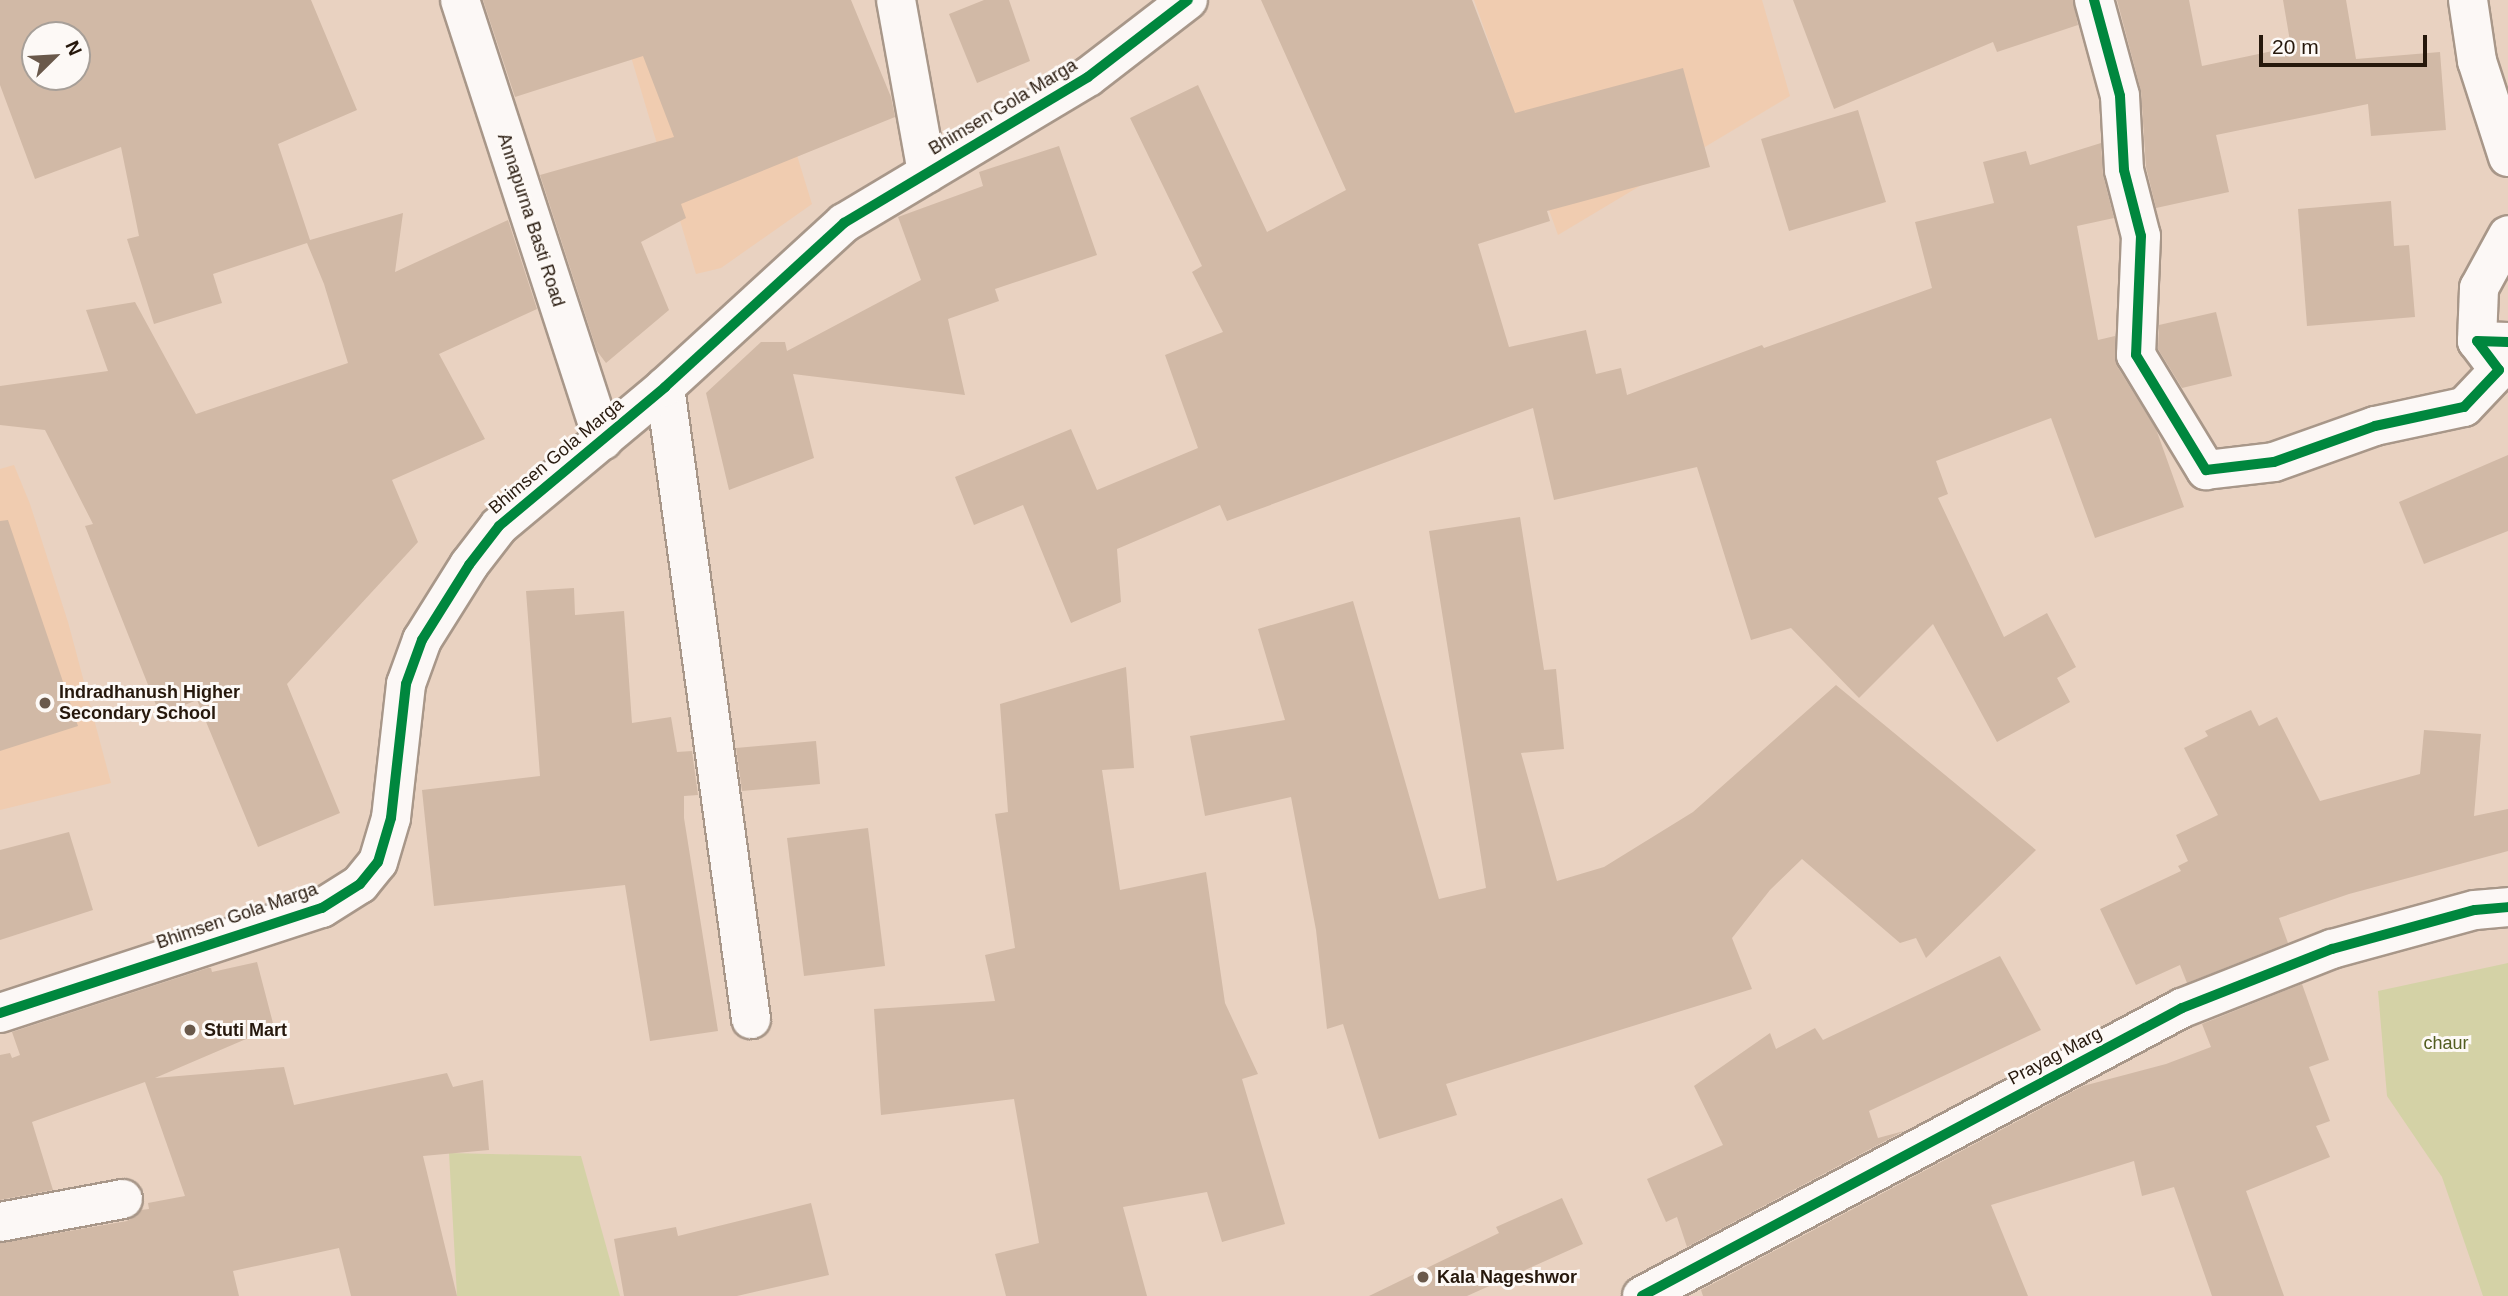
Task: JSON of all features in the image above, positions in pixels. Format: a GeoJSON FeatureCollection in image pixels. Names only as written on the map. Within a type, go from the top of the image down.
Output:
{"type":"FeatureCollection","features":[{"type":"Feature","properties":{"kind":"street","name":"Annapurna Basti Road"},"geometry":{"type":"LineString","coordinates":[[460,0],[603,440]]}},
{"type":"Feature","properties":{"kind":"street"},"geometry":{"type":"LineString","coordinates":[[896,0],[927,173]]}},
{"type":"Feature","properties":{"kind":"street","name":"Bhimsen Gola Marga"},"geometry":{"type":"LineString","coordinates":[[0,1013],[322,908],[359,884],[378,862],[391,818],[406,684],[422,640],[469,565],[499,526],[665,387],[844,223],[1088,77],[1188,0]]}},
{"type":"Feature","properties":{"kind":"street"},"geometry":{"type":"LineString","coordinates":[[2094,0],[2120,96],[2124,170],[2141,236],[2136,355],[2206,470],[2274,462],[2375,426],[2464,407],[2499,370],[2479,288],[2508,235]]}},
{"type":"Feature","properties":{"kind":"street"},"geometry":{"type":"LineString","coordinates":[[2468,0],[2477,61],[2508,158]]}},
{"type":"Feature","properties":{"kind":"street"},"geometry":{"type":"LineString","coordinates":[[665,387],[751,1019]]}},
{"type":"Feature","properties":{"kind":"street","name":"Prayag Marg"},"geometry":{"type":"LineString","coordinates":[[1642,1296],[1686,1284],[1770,1230],[2182,1008],[2332,949],[2475,910],[2508,907]]}},
{"type":"Feature","properties":{"kind":"street"},"geometry":{"type":"LineString","coordinates":[[0,1222],[123,1199]]}},
{"type":"Feature","properties":{"kind":"shaded area"},"geometry":{"type":"Polygon","coordinates":[[[614,0],[749,0],[812,204],[721,268],[696,274],[614,0]]]}},
{"type":"Feature","properties":{"kind":"shaded area"},"geometry":{"type":"Polygon","coordinates":[[[1474,0],[1762,0],[1790,96],[1558,235],[1474,0]]]}},
{"type":"Feature","properties":{"kind":"shaded area","name":"Indradhanush Higher Secondary School"},"geometry":{"type":"Polygon","coordinates":[[[14,465],[30,504],[68,622],[111,783],[0,810],[0,469],[14,465]]]}},
{"type":"Feature","properties":{"kind":"green space","name":"chaur"},"geometry":{"type":"Polygon","coordinates":[[[2508,963],[2508,1296],[2483,1296],[2442,1177],[2387,1096],[2378,991],[2508,963]]]}},
{"type":"Feature","properties":{"kind":"green space"},"geometry":{"type":"Polygon","coordinates":[[[449,1153],[581,1156],[620,1296],[457,1296],[449,1153]]]}},
{"type":"Feature","properties":{"kind":"building"},"geometry":{"type":"Polygon","coordinates":[[[0,0],[311,0],[357,110],[278,144],[310,240],[403,213],[395,272],[508,220],[537,309],[439,354],[485,439],[392,480],[418,542],[287,684],[340,813],[258,847],[197,700],[160,715],[85,526],[93,524],[45,430],[0,425],[0,386],[108,371],[86,310],[135,302],[196,414],[348,363],[324,284],[307,243],[213,274],[222,303],[154,324],[127,239],[139,236],[121,147],[35,179],[0,85],[0,0]]]}},
{"type":"Feature","properties":{"kind":"building"},"geometry":{"type":"Polygon","coordinates":[[[483,0],[851,0],[891,97],[895,117],[681,204],[686,218],[641,242],[669,310],[606,363],[597,351],[540,175],[674,137],[643,56],[515,97],[483,0]]]}},
{"type":"Feature","properties":{"kind":"building"},"geometry":{"type":"Polygon","coordinates":[[[984,0],[1009,0],[1030,61],[977,83],[949,14],[984,0]]]}},
{"type":"Feature","properties":{"kind":"building"},"geometry":{"type":"Polygon","coordinates":[[[1261,0],[1472,0],[1515,113],[1683,68],[1710,167],[1547,211],[1550,221],[1478,244],[1509,347],[1586,330],[1596,374],[1621,368],[1627,395],[1762,345],[1764,348],[1932,288],[1915,222],[1994,203],[1983,162],[2026,151],[2030,165],[2101,143],[2103,175],[2114,218],[2077,226],[2098,340],[2115,336],[2117,366],[2156,429],[2184,507],[2095,538],[2051,418],[1936,461],[1948,494],[1938,498],[2004,637],[2047,613],[2076,667],[2057,678],[2070,702],[1997,742],[1933,624],[1859,698],[1791,628],[1751,640],[1697,467],[1554,500],[1533,408],[1227,521],[1220,505],[1117,549],[1121,602],[1071,623],[1023,505],[974,525],[955,477],[1071,429],[1097,490],[1198,448],[1165,355],[1223,332],[1192,272],[1202,266],[1130,118],[1198,85],[1267,232],[1346,190],[1261,0]]]}},
{"type":"Feature","properties":{"kind":"building"},"geometry":{"type":"Polygon","coordinates":[[[1793,0],[2073,0],[2078,25],[1997,52],[1993,42],[1834,109],[1793,0]]]}},
{"type":"Feature","properties":{"kind":"building"},"geometry":{"type":"Polygon","coordinates":[[[2117,0],[2189,0],[2202,66],[2291,47],[2283,0],[2346,0],[2356,59],[2440,52],[2446,130],[2371,136],[2368,104],[2216,135],[2229,192],[2156,208],[2146,167],[2141,91],[2117,0]]]}},
{"type":"Feature","properties":{"kind":"building"},"geometry":{"type":"Polygon","coordinates":[[[1858,110],[1886,202],[1789,231],[1761,139],[1858,110]]]}},
{"type":"Feature","properties":{"kind":"building"},"geometry":{"type":"Polygon","coordinates":[[[1059,146],[1097,255],[995,289],[999,301],[948,319],[965,395],[793,374],[814,458],[729,490],[706,393],[761,342],[785,342],[787,351],[921,280],[898,217],[983,186],[979,172],[1059,146]]]}},
{"type":"Feature","properties":{"kind":"building"},"geometry":{"type":"Polygon","coordinates":[[[2391,201],[2394,246],[2409,245],[2415,317],[2307,326],[2298,209],[2391,201]]]}},
{"type":"Feature","properties":{"kind":"building"},"geometry":{"type":"Polygon","coordinates":[[[2216,312],[2232,376],[2182,388],[2158,349],[2159,325],[2216,312]]]}},
{"type":"Feature","properties":{"kind":"building"},"geometry":{"type":"Polygon","coordinates":[[[2508,455],[2508,531],[2424,564],[2399,502],[2508,455]]]}},
{"type":"Feature","properties":{"kind":"building"},"geometry":{"type":"Polygon","coordinates":[[[1520,517],[1544,670],[1556,669],[1564,749],[1521,753],[1557,881],[1604,867],[1693,812],[1836,685],[2036,850],[1926,958],[1916,938],[1900,943],[1802,859],[1770,890],[1732,938],[1752,989],[1446,1084],[1457,1115],[1379,1139],[1343,1024],[1327,1029],[1316,930],[1291,797],[1205,816],[1190,736],[1285,720],[1258,629],[1353,601],[1439,899],[1486,888],[1429,531],[1520,517]]]}},
{"type":"Feature","properties":{"kind":"building"},"geometry":{"type":"Polygon","coordinates":[[[8,520],[78,726],[0,751],[0,521],[8,520]]]}},
{"type":"Feature","properties":{"kind":"building"},"geometry":{"type":"Polygon","coordinates":[[[574,588],[575,615],[624,611],[632,723],[671,717],[677,752],[692,751],[698,795],[684,796],[684,818],[718,1031],[650,1041],[625,885],[434,906],[422,790],[540,776],[526,591],[574,588]]]}},
{"type":"Feature","properties":{"kind":"building"},"geometry":{"type":"Polygon","coordinates":[[[1126,667],[1134,768],[1102,770],[1120,890],[1206,872],[1225,1003],[1258,1074],[1242,1079],[1285,1224],[1222,1242],[1207,1192],[1123,1207],[1147,1296],[1006,1296],[995,1254],[1039,1243],[1014,1099],[881,1115],[874,1009],[995,1001],[985,955],[1015,948],[995,814],[1008,812],[1000,704],[1126,667]]]}},
{"type":"Feature","properties":{"kind":"building"},"geometry":{"type":"Polygon","coordinates":[[[2251,710],[2259,726],[2277,717],[2320,801],[2420,774],[2424,730],[2481,734],[2474,816],[2508,809],[2508,851],[2349,894],[2279,918],[2288,943],[2187,983],[2180,965],[2136,985],[2100,909],[2181,871],[2178,866],[2188,861],[2176,835],[2218,815],[2184,748],[2208,736],[2205,731],[2251,710]]]}},
{"type":"Feature","properties":{"kind":"building"},"geometry":{"type":"Polygon","coordinates":[[[816,741],[820,784],[742,791],[736,748],[816,741]]]}},
{"type":"Feature","properties":{"kind":"building"},"geometry":{"type":"Polygon","coordinates":[[[868,828],[885,966],[804,976],[787,838],[868,828]]]}},
{"type":"Feature","properties":{"kind":"building"},"geometry":{"type":"Polygon","coordinates":[[[69,832],[93,910],[0,940],[0,850],[69,832]]]}},
{"type":"Feature","properties":{"kind":"building"},"geometry":{"type":"Polygon","coordinates":[[[2000,956],[2041,1030],[1869,1111],[1878,1138],[1904,1131],[1687,1247],[1677,1217],[1666,1222],[1647,1179],[1723,1145],[1694,1086],[1770,1033],[1776,1049],[1815,1028],[1823,1040],[2000,956]]]}},
{"type":"Feature","properties":{"kind":"building"},"geometry":{"type":"Polygon","coordinates":[[[257,962],[274,1027],[155,1078],[284,1067],[294,1105],[447,1073],[453,1087],[483,1080],[489,1150],[423,1156],[457,1296],[351,1296],[339,1248],[233,1271],[239,1296],[0,1296],[0,1243],[127,1221],[141,1210],[149,1209],[148,1203],[185,1196],[145,1082],[32,1122],[53,1190],[0,1200],[0,1055],[10,1053],[12,1058],[20,1055],[12,1032],[208,968],[211,968],[212,972],[257,962]]]}},
{"type":"Feature","properties":{"kind":"building"},"geometry":{"type":"Polygon","coordinates":[[[2302,984],[2329,1060],[2309,1067],[2330,1121],[2316,1126],[2330,1157],[2246,1191],[2284,1296],[2212,1296],[2174,1187],[2142,1196],[2134,1161],[1991,1205],[2028,1296],[1703,1296],[1701,1290],[2083,1086],[2166,1064],[2211,1047],[2202,1024],[2302,984]]]}},
{"type":"Feature","properties":{"kind":"building"},"geometry":{"type":"Polygon","coordinates":[[[1562,1198],[1583,1244],[1467,1296],[1369,1296],[1499,1233],[1496,1227],[1562,1198]]]}},
{"type":"Feature","properties":{"kind":"building"},"geometry":{"type":"Polygon","coordinates":[[[811,1203],[829,1275],[737,1296],[624,1296],[614,1239],[676,1227],[678,1236],[811,1203]]]}},
{"type":"Feature","properties":{"kind":"cycle path"},"geometry":{"type":"LineString","coordinates":[[0,1013],[322,908],[360,884],[378,862],[391,818],[406,684],[422,640],[469,565],[499,526],[665,387],[844,223],[1088,77],[1188,0]]}},
{"type":"Feature","properties":{"kind":"cycle path"},"geometry":{"type":"LineString","coordinates":[[2094,0],[2120,96],[2124,170],[2141,236],[2136,355],[2206,470],[2274,462],[2375,426],[2464,407],[2499,370],[2477,341],[2508,342]]}},
{"type":"Feature","properties":{"kind":"cycle path"},"geometry":{"type":"LineString","coordinates":[[1642,1296],[2182,1008],[2332,949],[2475,910],[2508,907]]}},
{"type":"Feature","properties":{"kind":"place","name":"Indradhanush Higher Secondary School"},"geometry":{"type":"Point","coordinates":[45,703]}},
{"type":"Feature","properties":{"kind":"place","name":"Stuti Mart"},"geometry":{"type":"Point","coordinates":[190,1030]}},
{"type":"Feature","properties":{"kind":"place","name":"Kala Nageshwor"},"geometry":{"type":"Point","coordinates":[1423,1277]}}]}
